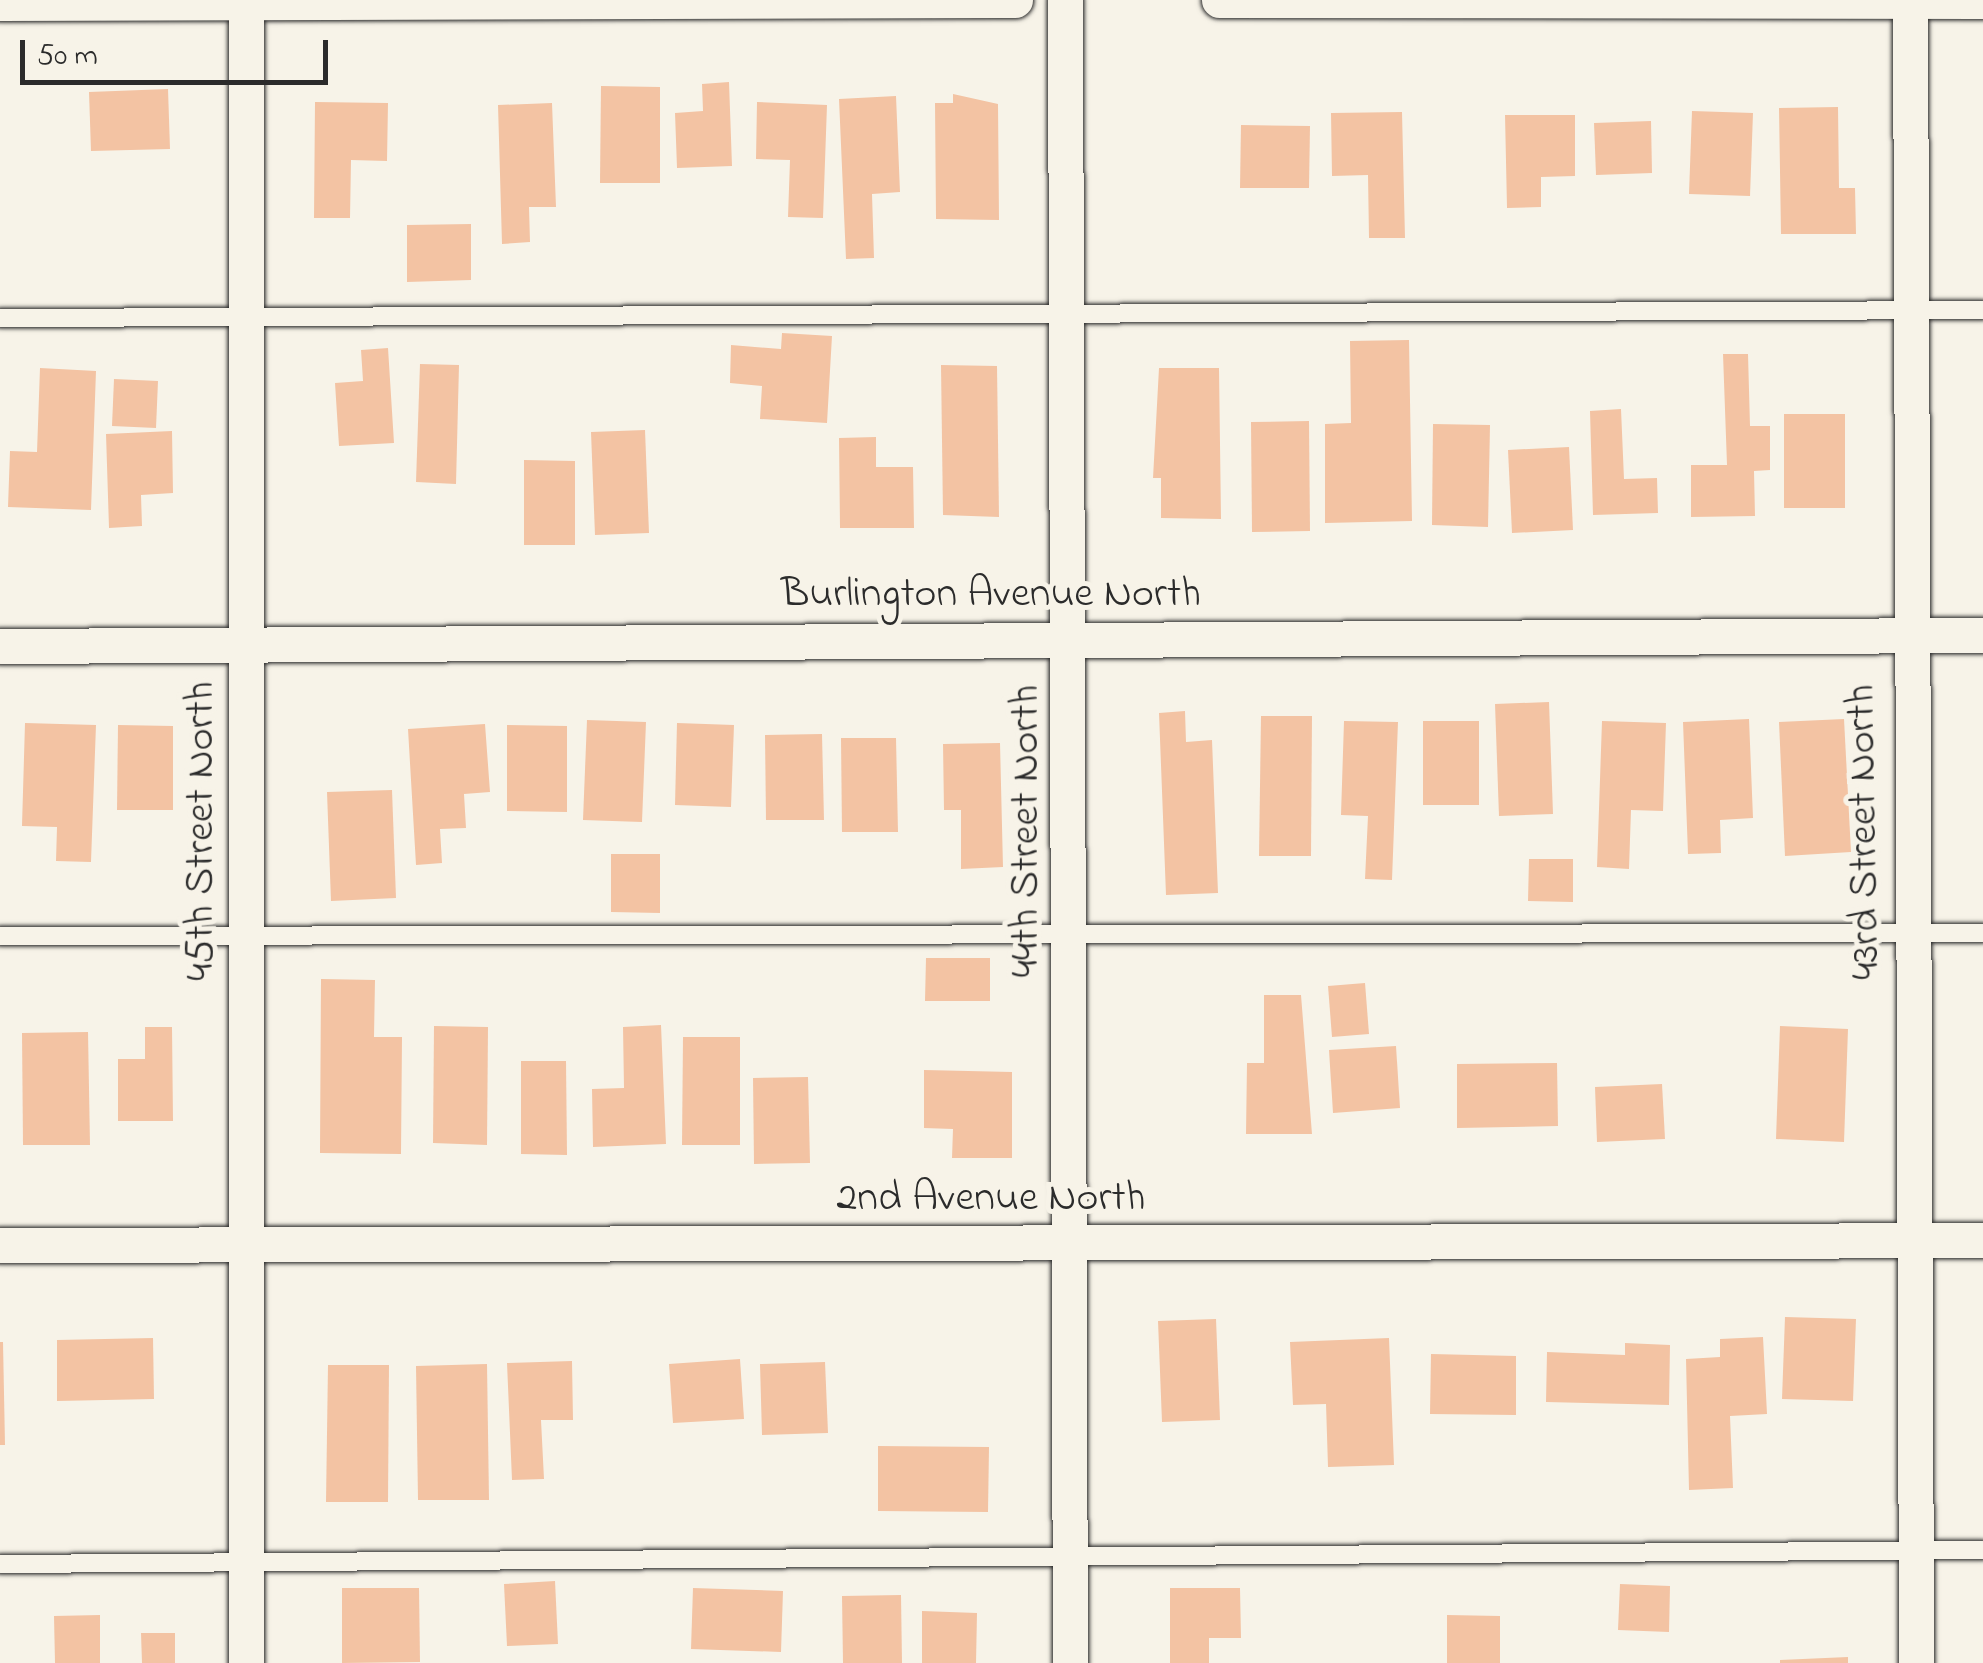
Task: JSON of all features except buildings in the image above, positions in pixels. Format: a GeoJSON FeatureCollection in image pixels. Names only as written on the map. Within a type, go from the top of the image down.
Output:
{"type":"FeatureCollection","features":[{"type":"Feature","properties":{"kind":"street"},"geometry":{"type":"LineString","coordinates":[[0,2],[1015,0]]}},
{"type":"Feature","properties":{"kind":"street","name":"44th Street North"},"geometry":{"type":"LineString","coordinates":[[1065,0],[1073,640],[1070,1663]]}},
{"type":"Feature","properties":{"kind":"street"},"geometry":{"type":"LineString","coordinates":[[1219,0],[1983,0]]}},
{"type":"Feature","properties":{"kind":"street","name":"43rd Street North"},"geometry":{"type":"LineString","coordinates":[[1910,0],[1907,635],[1916,1663]]}},
{"type":"Feature","properties":{"kind":"street","name":"45th Street North"},"geometry":{"type":"LineString","coordinates":[[246,1],[246,1663]]}},
{"type":"Feature","properties":{"kind":"street","name":"Burlington Avenue North"},"geometry":{"type":"LineString","coordinates":[[0,646],[1983,635]]}},
{"type":"Feature","properties":{"kind":"street","name":"2nd Avenue North"},"geometry":{"type":"LineString","coordinates":[[0,1245],[1983,1240]]}},
{"type":"Feature","properties":{"kind":"lane"},"geometry":{"type":"LineString","coordinates":[[0,318],[1983,310]]}},
{"type":"Feature","properties":{"kind":"lane"},"geometry":{"type":"LineString","coordinates":[[0,936],[1983,932]]}},
{"type":"Feature","properties":{"kind":"lane"},"geometry":{"type":"LineString","coordinates":[[0,1564],[1070,1552],[1983,1550]]}}]}
